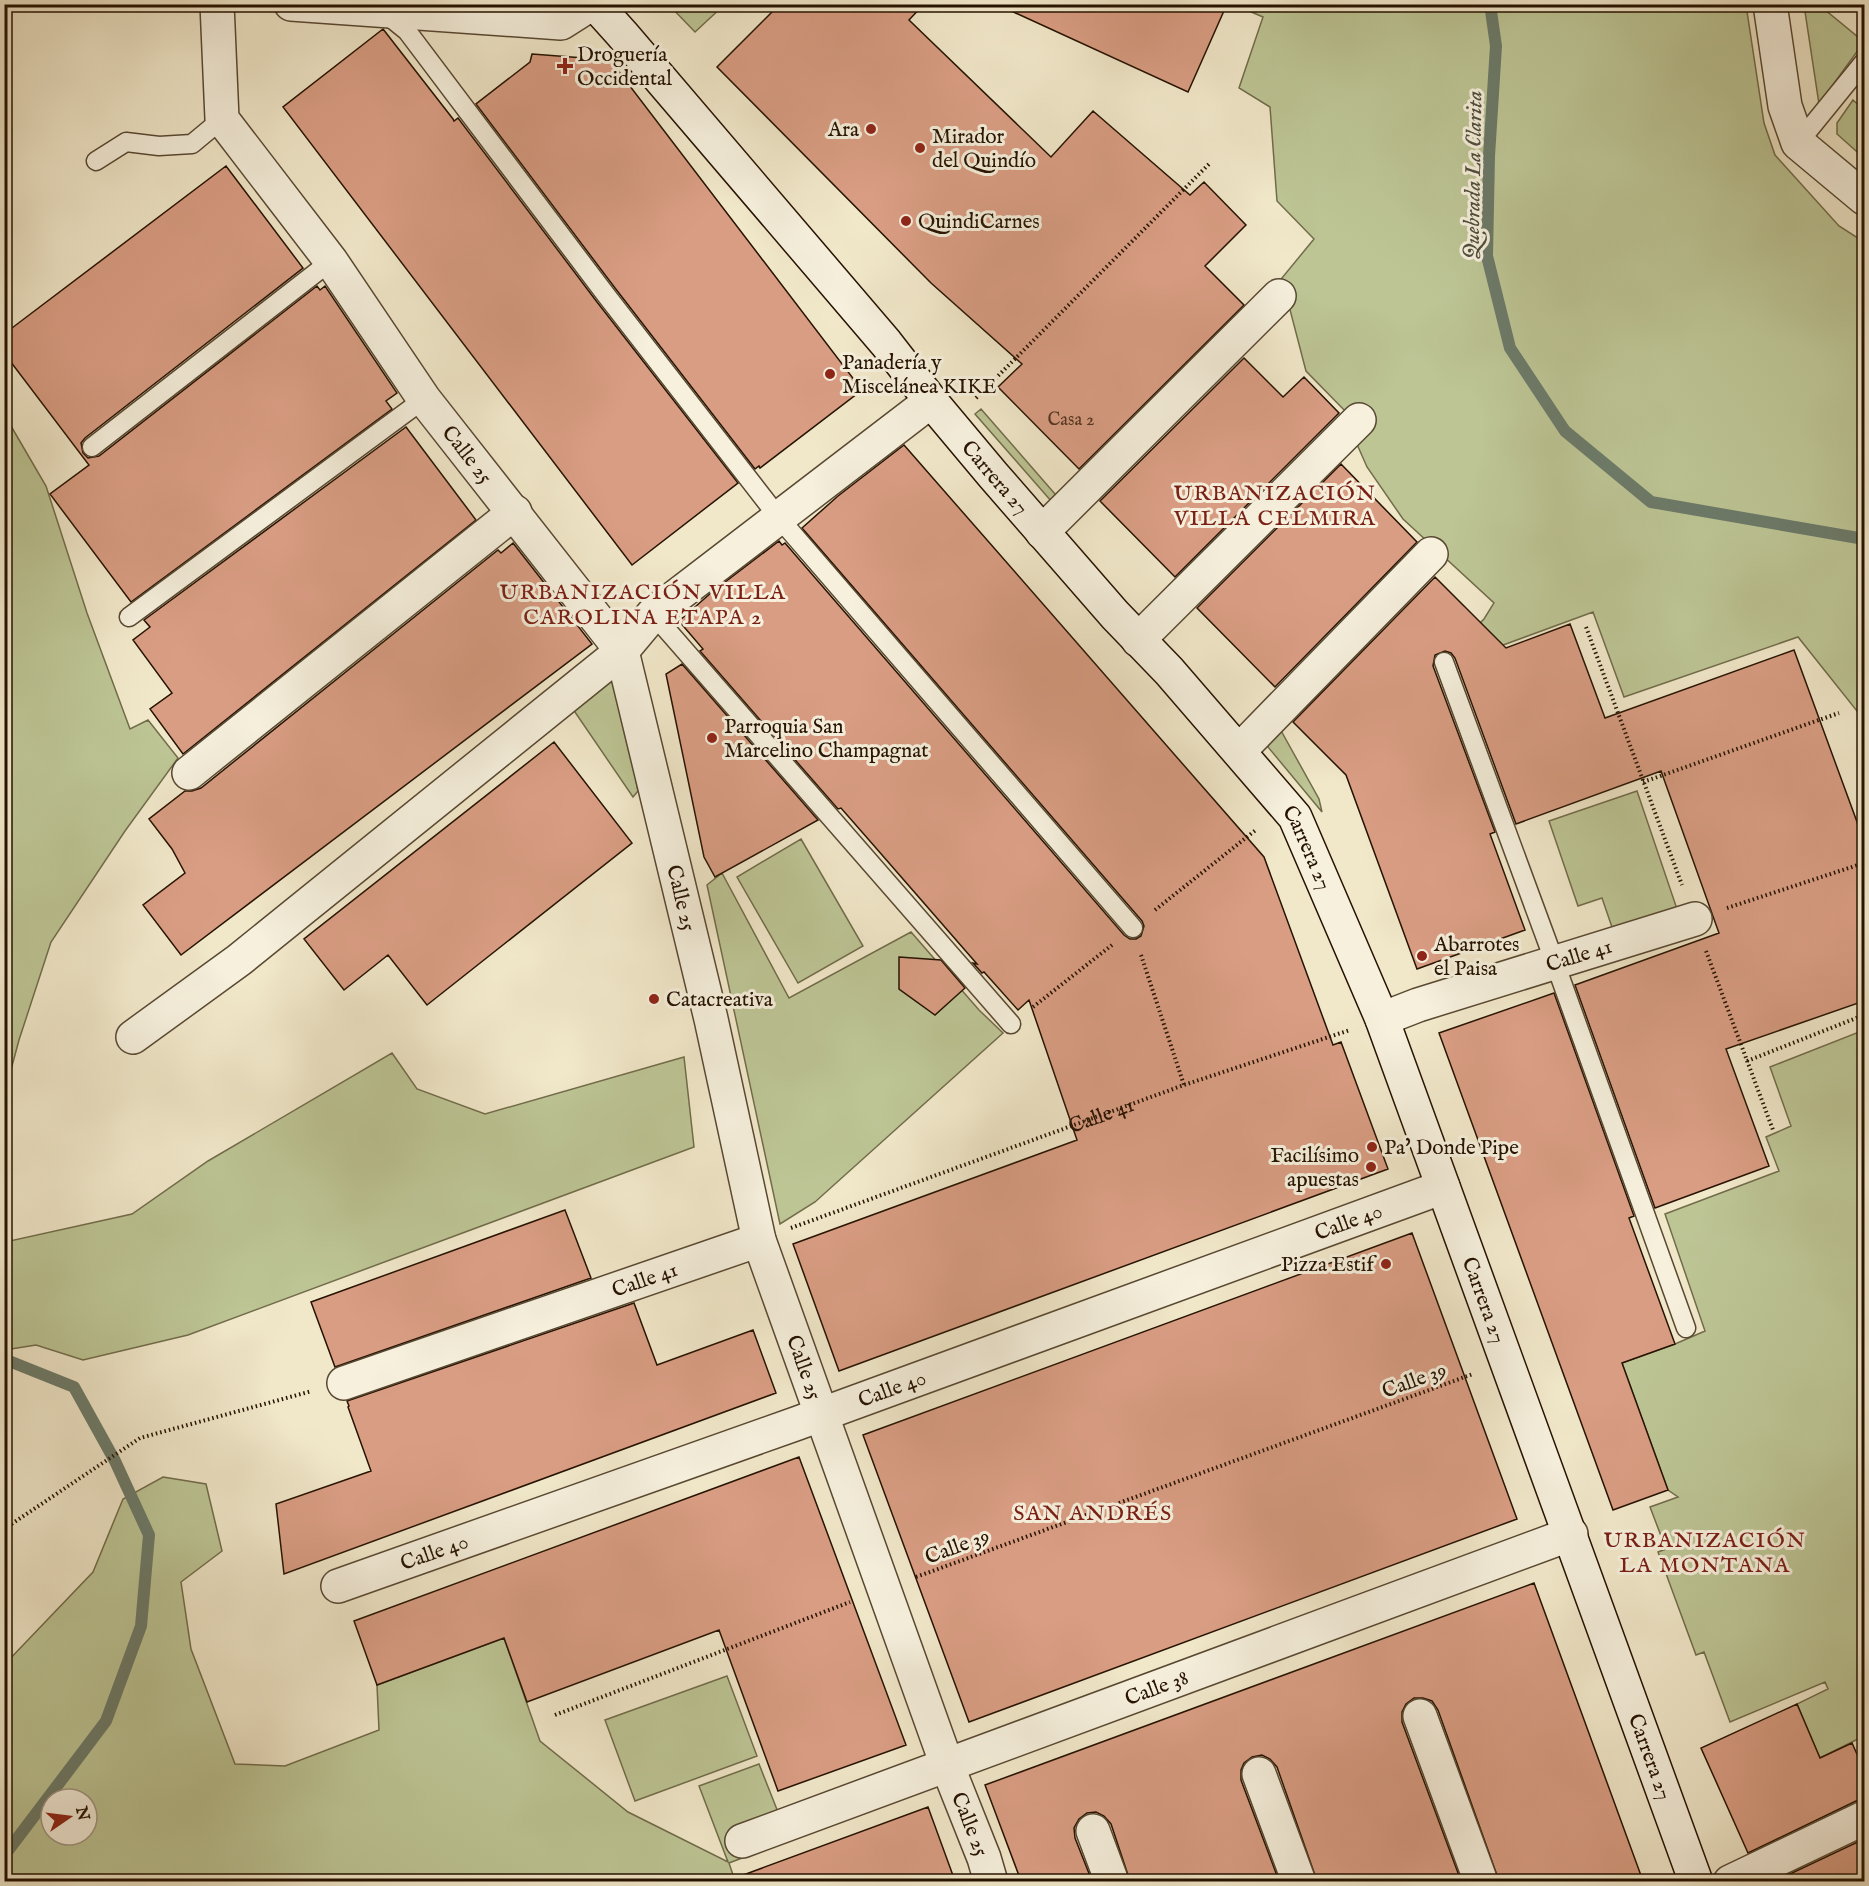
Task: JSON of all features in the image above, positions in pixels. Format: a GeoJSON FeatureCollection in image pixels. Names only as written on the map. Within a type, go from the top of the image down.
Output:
{"type":"FeatureCollection","features":[{"type":"Feature","properties":{"kind":"street"},"geometry":{"type":"LineString","coordinates":[[217,4],[222,119]]}},
{"type":"Feature","properties":{"kind":"street"},"geometry":{"type":"LineString","coordinates":[[291,4],[561,23],[593,4]]}},
{"type":"Feature","properties":{"kind":"street","name":"Carrera 27"},"geometry":{"type":"LineString","coordinates":[[593,4],[622,34],[886,343],[941,413],[1042,532],[1169,672],[1295,817],[1382,1019],[1696,1881]]}},
{"type":"Feature","properties":{"kind":"street"},"geometry":{"type":"LineString","coordinates":[[1770,4],[1785,106],[1798,142],[1864,198]]}},
{"type":"Feature","properties":{"kind":"street","name":"Calle 25"},"geometry":{"type":"LineString","coordinates":[[222,119],[331,261],[424,399],[622,651],[711,1019],[759,1240],[947,1765],[991,1881]]}},
{"type":"Feature","properties":{"kind":"street"},"geometry":{"type":"LineString","coordinates":[[1042,532],[1279,296]]}},
{"type":"Feature","properties":{"kind":"street"},"geometry":{"type":"LineString","coordinates":[[133,1037],[239,960],[622,651],[653,614],[779,518],[941,413]]}},
{"type":"Feature","properties":{"kind":"street"},"geometry":{"type":"LineString","coordinates":[[1138,640],[1359,420]]}},
{"type":"Feature","properties":{"kind":"street"},"geometry":{"type":"LineString","coordinates":[[189,773],[515,512]]}},
{"type":"Feature","properties":{"kind":"street"},"geometry":{"type":"LineString","coordinates":[[1239,751],[1431,554]]}},
{"type":"Feature","properties":{"kind":"street","name":"Calle 41"},"geometry":{"type":"LineString","coordinates":[[1382,1019],[1418,1005],[1695,919]]}},
{"type":"Feature","properties":{"kind":"street","name":"Calle 40"},"geometry":{"type":"LineString","coordinates":[[338,1586],[821,1414],[1443,1187]]}},
{"type":"Feature","properties":{"kind":"street","name":"Calle 41"},"geometry":{"type":"LineString","coordinates":[[344,1383],[759,1240]]}},
{"type":"Feature","properties":{"kind":"street","name":"Calle 38"},"geometry":{"type":"LineString","coordinates":[[742,1841],[1571,1534]]}},
{"type":"Feature","properties":{"kind":"street"},"geometry":{"type":"LineString","coordinates":[[1420,1716],[1481,1881]]}},
{"type":"Feature","properties":{"kind":"street"},"geometry":{"type":"LineString","coordinates":[[1259,1774],[1299,1881]]}},
{"type":"Feature","properties":{"kind":"street"},"geometry":{"type":"LineString","coordinates":[[1730,1881],[1864,1818]]}},
{"type":"Feature","properties":{"kind":"street"},"geometry":{"type":"LineString","coordinates":[[1093,1831],[1112,1881]]}},
{"type":"Feature","properties":{"kind":"lane"},"geometry":{"type":"LineString","coordinates":[[382,11],[407,31],[606,295],[779,518],[1133,928]]}},
{"type":"Feature","properties":{"kind":"lane"},"geometry":{"type":"LineString","coordinates":[[1798,142],[1864,62]]}},
{"type":"Feature","properties":{"kind":"lane"},"geometry":{"type":"LineString","coordinates":[[96,160],[126,142],[159,146],[192,144],[222,119]]}},
{"type":"Feature","properties":{"kind":"lane"},"geometry":{"type":"LineString","coordinates":[[92,447],[331,261]]}},
{"type":"Feature","properties":{"kind":"lane"},"geometry":{"type":"LineString","coordinates":[[129,617],[424,399]]}},
{"type":"Feature","properties":{"kind":"lane"},"geometry":{"type":"LineString","coordinates":[[653,614],[1011,1024]]}},
{"type":"Feature","properties":{"kind":"lane"},"geometry":{"type":"LineString","coordinates":[[1444,662],[1686,1328]]}},
{"type":"Feature","properties":{"kind":"path"},"geometry":{"type":"LineString","coordinates":[[941,413],[1209,164]]}},
{"type":"Feature","properties":{"kind":"path"},"geometry":{"type":"LineString","coordinates":[[1586,627],[1773,1130]]}},
{"type":"Feature","properties":{"kind":"path"},"geometry":{"type":"LineString","coordinates":[[1643,782],[1839,713]]}},
{"type":"Feature","properties":{"kind":"path"},"geometry":{"type":"LineString","coordinates":[[1695,919],[1864,863]]}},
{"type":"Feature","properties":{"kind":"path"},"geometry":{"type":"LineString","coordinates":[[1133,928],[1184,1085]]}},
{"type":"Feature","properties":{"kind":"path"},"geometry":{"type":"LineString","coordinates":[[1747,1061],[1864,1016]]}},
{"type":"Feature","properties":{"kind":"path","name":"Calle 41"},"geometry":{"type":"LineString","coordinates":[[759,1240],[1184,1085],[1382,1019]]}},
{"type":"Feature","properties":{"kind":"path","name":"Calle 39"},"geometry":{"type":"LineString","coordinates":[[555,1715],[884,1589],[1508,1362]]}},
{"type":"Feature","properties":{"kind":"path"},"geometry":{"type":"LineString","coordinates":[[4,1529],[140,1438],[344,1383]]}},
{"type":"Feature","properties":{"kind":"green space"},"geometry":{"type":"Polygon","coordinates":[[[669,5],[724,5],[695,32],[669,5]]]}},
{"type":"Feature","properties":{"kind":"green space"},"geometry":{"type":"Polygon","coordinates":[[[1235,5],[1746,5],[1764,123],[1775,155],[1839,226],[1864,242],[1864,725],[1861,716],[1798,637],[1624,697],[1593,612],[1468,658],[1464,639],[1484,619],[1494,603],[1403,519],[1367,467],[1356,442],[1351,417],[1306,371],[1288,302],[1277,284],[1314,239],[1277,201],[1270,107],[1239,88],[1263,17],[1235,5]]]}},
{"type":"Feature","properties":{"kind":"green space"},"geometry":{"type":"Polygon","coordinates":[[[1804,5],[1819,5],[1864,42],[1819,104],[1804,5]]]}},
{"type":"Feature","properties":{"kind":"green space"},"geometry":{"type":"Polygon","coordinates":[[[1853,100],[1864,110],[1864,158],[1837,134],[1837,123],[1853,100]]]}},
{"type":"Feature","properties":{"kind":"green space"},"geometry":{"type":"Polygon","coordinates":[[[981,409],[1062,502],[1052,502],[975,414],[981,409]]]}},
{"type":"Feature","properties":{"kind":"green space"},"geometry":{"type":"Polygon","coordinates":[[[4,414],[46,486],[87,613],[130,729],[148,720],[178,758],[125,831],[51,942],[8,1081],[5,1082],[4,414]]]}},
{"type":"Feature","properties":{"kind":"green space"},"geometry":{"type":"Polygon","coordinates":[[[608,675],[614,685],[628,730],[638,791],[633,797],[562,693],[608,675]]]}},
{"type":"Feature","properties":{"kind":"green space"},"geometry":{"type":"Polygon","coordinates":[[[1279,727],[1319,799],[1322,812],[1268,747],[1268,740],[1279,727]]]}},
{"type":"Feature","properties":{"kind":"green space"},"geometry":{"type":"Polygon","coordinates":[[[1637,791],[1678,912],[1614,933],[1602,898],[1578,906],[1549,821],[1637,791]]]}},
{"type":"Feature","properties":{"kind":"green space"},"geometry":{"type":"Polygon","coordinates":[[[801,839],[863,946],[798,983],[737,877],[801,839]]]}},
{"type":"Feature","properties":{"kind":"green space"},"geometry":{"type":"Polygon","coordinates":[[[722,873],[789,998],[911,932],[979,1010],[1003,1033],[815,1202],[780,1224],[707,885],[722,873]]]}},
{"type":"Feature","properties":{"kind":"green space"},"geometry":{"type":"Polygon","coordinates":[[[1864,1030],[1864,1736],[1820,1758],[1797,1704],[1828,1689],[1825,1682],[1730,1722],[1704,1652],[1696,1655],[1658,1552],[1666,1549],[1650,1507],[1678,1497],[1668,1490],[1622,1363],[1705,1331],[1665,1214],[1779,1171],[1766,1137],[1791,1126],[1770,1067],[1864,1030]]]}},
{"type":"Feature","properties":{"kind":"green space"},"geometry":{"type":"Polygon","coordinates":[[[392,1053],[417,1089],[485,1114],[684,1057],[694,1147],[188,1335],[83,1360],[36,1345],[11,1349],[5,1357],[5,1242],[132,1214],[208,1161],[392,1053]]]}},
{"type":"Feature","properties":{"kind":"green space"},"geometry":{"type":"Polygon","coordinates":[[[163,1477],[206,1484],[222,1551],[181,1582],[191,1649],[235,1764],[285,1766],[379,1730],[377,1685],[504,1638],[540,1741],[628,1812],[728,1862],[699,1786],[759,1764],[789,1840],[729,1863],[735,1881],[5,1881],[4,1665],[93,1572],[123,1499],[163,1477]]]}},
{"type":"Feature","properties":{"kind":"green space"},"geometry":{"type":"Polygon","coordinates":[[[727,1676],[757,1756],[635,1801],[605,1720],[727,1676]]]}},
{"type":"Feature","properties":{"kind":"building"},"geometry":{"type":"Polygon","coordinates":[[[780,4],[924,4],[909,20],[1051,157],[1093,111],[1190,195],[1204,182],[1246,225],[1205,266],[1244,305],[1079,469],[998,387],[1022,364],[931,283],[717,67],[780,4]]]}},
{"type":"Feature","properties":{"kind":"building"},"geometry":{"type":"Polygon","coordinates":[[[996,4],[1227,4],[1188,92],[996,4]]]}},
{"type":"Feature","properties":{"kind":"building"},"geometry":{"type":"Polygon","coordinates":[[[383,29],[454,121],[458,118],[738,483],[632,565],[283,107],[383,29]]]}},
{"type":"Feature","properties":{"kind":"building"},"geometry":{"type":"Polygon","coordinates":[[[532,54],[610,60],[862,390],[760,468],[759,466],[755,469],[476,104],[530,62],[532,54]]]}},
{"type":"Feature","properties":{"kind":"building"},"geometry":{"type":"Polygon","coordinates":[[[226,166],[303,268],[85,438],[81,443],[83,453],[88,458],[99,456],[317,286],[320,290],[325,286],[397,393],[386,401],[392,409],[131,602],[50,494],[89,465],[4,353],[4,334],[226,166]]]}},
{"type":"Feature","properties":{"kind":"building"},"geometry":{"type":"Polygon","coordinates":[[[1244,358],[1283,397],[1304,377],[1339,413],[1175,577],[1100,501],[1244,358]]]}},
{"type":"Feature","properties":{"kind":"building"},"geometry":{"type":"Polygon","coordinates":[[[406,427],[476,520],[183,754],[150,709],[172,693],[133,640],[150,627],[144,620],[406,427]]]}},
{"type":"Feature","properties":{"kind":"building"},"geometry":{"type":"Polygon","coordinates":[[[904,445],[1264,857],[1333,1045],[1341,1042],[1388,1169],[839,1371],[793,1244],[1077,1140],[1029,1000],[1018,1010],[984,972],[982,973],[973,963],[977,964],[841,808],[838,809],[700,651],[703,649],[679,621],[712,592],[779,541],[782,545],[785,543],[1124,935],[1130,939],[1136,939],[1141,936],[1144,926],[802,528],[838,496],[904,445]]]}},
{"type":"Feature","properties":{"kind":"building"},"geometry":{"type":"Polygon","coordinates":[[[1341,464],[1417,542],[1275,687],[1197,608],[1341,464]]]}},
{"type":"Feature","properties":{"kind":"building"},"geometry":{"type":"Polygon","coordinates":[[[513,543],[592,644],[181,955],[143,905],[185,873],[172,849],[149,819],[185,791],[201,788],[498,550],[501,553],[513,543]]]}},
{"type":"Feature","properties":{"kind":"building"},"geometry":{"type":"Polygon","coordinates":[[[1435,577],[1506,648],[1570,624],[1605,718],[1794,650],[1864,841],[1864,1001],[1726,1049],[1769,1166],[1655,1208],[1575,985],[1719,933],[1661,771],[1516,824],[1455,658],[1451,653],[1445,651],[1435,655],[1433,666],[1495,832],[1490,834],[1525,930],[1417,969],[1346,775],[1293,722],[1435,577]]]}},
{"type":"Feature","properties":{"kind":"building","name":"Parroquia San Marcelino Champagnat"},"geometry":{"type":"Polygon","coordinates":[[[682,664],[818,820],[715,877],[704,857],[666,674],[682,664]]]}},
{"type":"Feature","properties":{"kind":"building"},"geometry":{"type":"Polygon","coordinates":[[[554,742],[632,843],[427,1005],[388,955],[344,990],[304,939],[554,742]]]}},
{"type":"Feature","properties":{"kind":"building"},"geometry":{"type":"Polygon","coordinates":[[[899,957],[941,960],[965,988],[935,1015],[899,989],[899,957]]]}},
{"type":"Feature","properties":{"kind":"building"},"geometry":{"type":"Polygon","coordinates":[[[1554,993],[1634,1216],[1629,1218],[1675,1344],[1622,1363],[1668,1490],[1613,1510],[1439,1033],[1554,993]]]}},
{"type":"Feature","properties":{"kind":"building"},"geometry":{"type":"Polygon","coordinates":[[[565,1210],[591,1278],[335,1367],[311,1302],[565,1210]]]}},
{"type":"Feature","properties":{"kind":"building"},"geometry":{"type":"Polygon","coordinates":[[[1412,1233],[1517,1519],[969,1722],[863,1435],[1412,1233]]]}},
{"type":"Feature","properties":{"kind":"building"},"geometry":{"type":"Polygon","coordinates":[[[634,1303],[657,1365],[753,1330],[776,1393],[284,1574],[276,1504],[371,1471],[347,1401],[634,1303]]]}},
{"type":"Feature","properties":{"kind":"building"},"geometry":{"type":"Polygon","coordinates":[[[799,1457],[906,1745],[778,1791],[719,1630],[527,1702],[504,1638],[377,1685],[354,1621],[799,1457]]]}},
{"type":"Feature","properties":{"kind":"building"},"geometry":{"type":"Polygon","coordinates":[[[1534,1583],[1643,1881],[1499,1881],[1438,1710],[1432,1701],[1414,1698],[1406,1704],[1402,1712],[1402,1722],[1461,1881],[1317,1881],[1277,1767],[1270,1759],[1262,1755],[1252,1757],[1244,1763],[1241,1780],[1279,1881],[1130,1881],[1111,1824],[1104,1816],[1096,1812],[1087,1813],[1079,1819],[1074,1828],[1075,1838],[1092,1881],[1021,1881],[985,1785],[1534,1583]]]}},
{"type":"Feature","properties":{"kind":"building"},"geometry":{"type":"Polygon","coordinates":[[[1797,1704],[1820,1758],[1852,1743],[1864,1770],[1864,1799],[1748,1853],[1701,1748],[1797,1704]]]}},
{"type":"Feature","properties":{"kind":"building"},"geometry":{"type":"Polygon","coordinates":[[[928,1807],[955,1881],[735,1881],[735,1878],[928,1807]]]}},
{"type":"Feature","properties":{"kind":"building"},"geometry":{"type":"Polygon","coordinates":[[[1864,1839],[1864,1881],[1775,1881],[1864,1839]]]}},
{"type":"Feature","properties":{"kind":"waterway","name":"Quebrada La Clarita"},"geometry":{"type":"LineString","coordinates":[[1490,4],[1496,46],[1489,156],[1487,256],[1510,348],[1565,431],[1651,502],[1864,539]]}},
{"type":"Feature","properties":{"kind":"waterway"},"geometry":{"type":"LineString","coordinates":[[4,1359],[74,1387],[115,1461],[149,1535],[141,1626],[106,1721],[4,1856]]}},
{"type":"Feature","properties":{"kind":"place","name":"Droguería Occidental"},"geometry":{"type":"Point","coordinates":[565,66]}},
{"type":"Feature","properties":{"kind":"place","name":"Ara"},"geometry":{"type":"Point","coordinates":[871,129]}},
{"type":"Feature","properties":{"kind":"place","name":"Mirador del Quindío"},"geometry":{"type":"Point","coordinates":[920,148]}},
{"type":"Feature","properties":{"kind":"place","name":"QuindiCarnes"},"geometry":{"type":"Point","coordinates":[906,221]}},
{"type":"Feature","properties":{"kind":"place","name":"Panadería y Miscelánea KIKE"},"geometry":{"type":"Point","coordinates":[830,374]}},
{"type":"Feature","properties":{"kind":"place","name":"Parroquia San Marcelino Champagnat"},"geometry":{"type":"Point","coordinates":[712,738]}},
{"type":"Feature","properties":{"kind":"place","name":"Abarrotes el Paisa"},"geometry":{"type":"Point","coordinates":[1422,956]}},
{"type":"Feature","properties":{"kind":"place","name":"Catacreativa"},"geometry":{"type":"Point","coordinates":[654,999]}},
{"type":"Feature","properties":{"kind":"place","name":"Pa' Donde Pipe"},"geometry":{"type":"Point","coordinates":[1372,1147]}},
{"type":"Feature","properties":{"kind":"place","name":"Facilísimo apuestas"},"geometry":{"type":"Point","coordinates":[1371,1167]}},
{"type":"Feature","properties":{"kind":"place","name":"Pizza Estif"},"geometry":{"type":"Point","coordinates":[1386,1264]}},
{"type":"Feature","properties":{"kind":"district","name":"URBANIZACIÓN VILLA CELMIRA"},"geometry":{"type":"Point","coordinates":[1275,504]}},
{"type":"Feature","properties":{"kind":"district","name":"URBANIZACIÓN VILLA CAROLINA ETAPA 2"},"geometry":{"type":"Point","coordinates":[643,604]}},
{"type":"Feature","properties":{"kind":"district","name":"SAN ANDRÉS"},"geometry":{"type":"Point","coordinates":[1093,1512]}},
{"type":"Feature","properties":{"kind":"district","name":"URBANIZACIÓN LA MONTANA"},"geometry":{"type":"Point","coordinates":[1705,1552]}}]}
